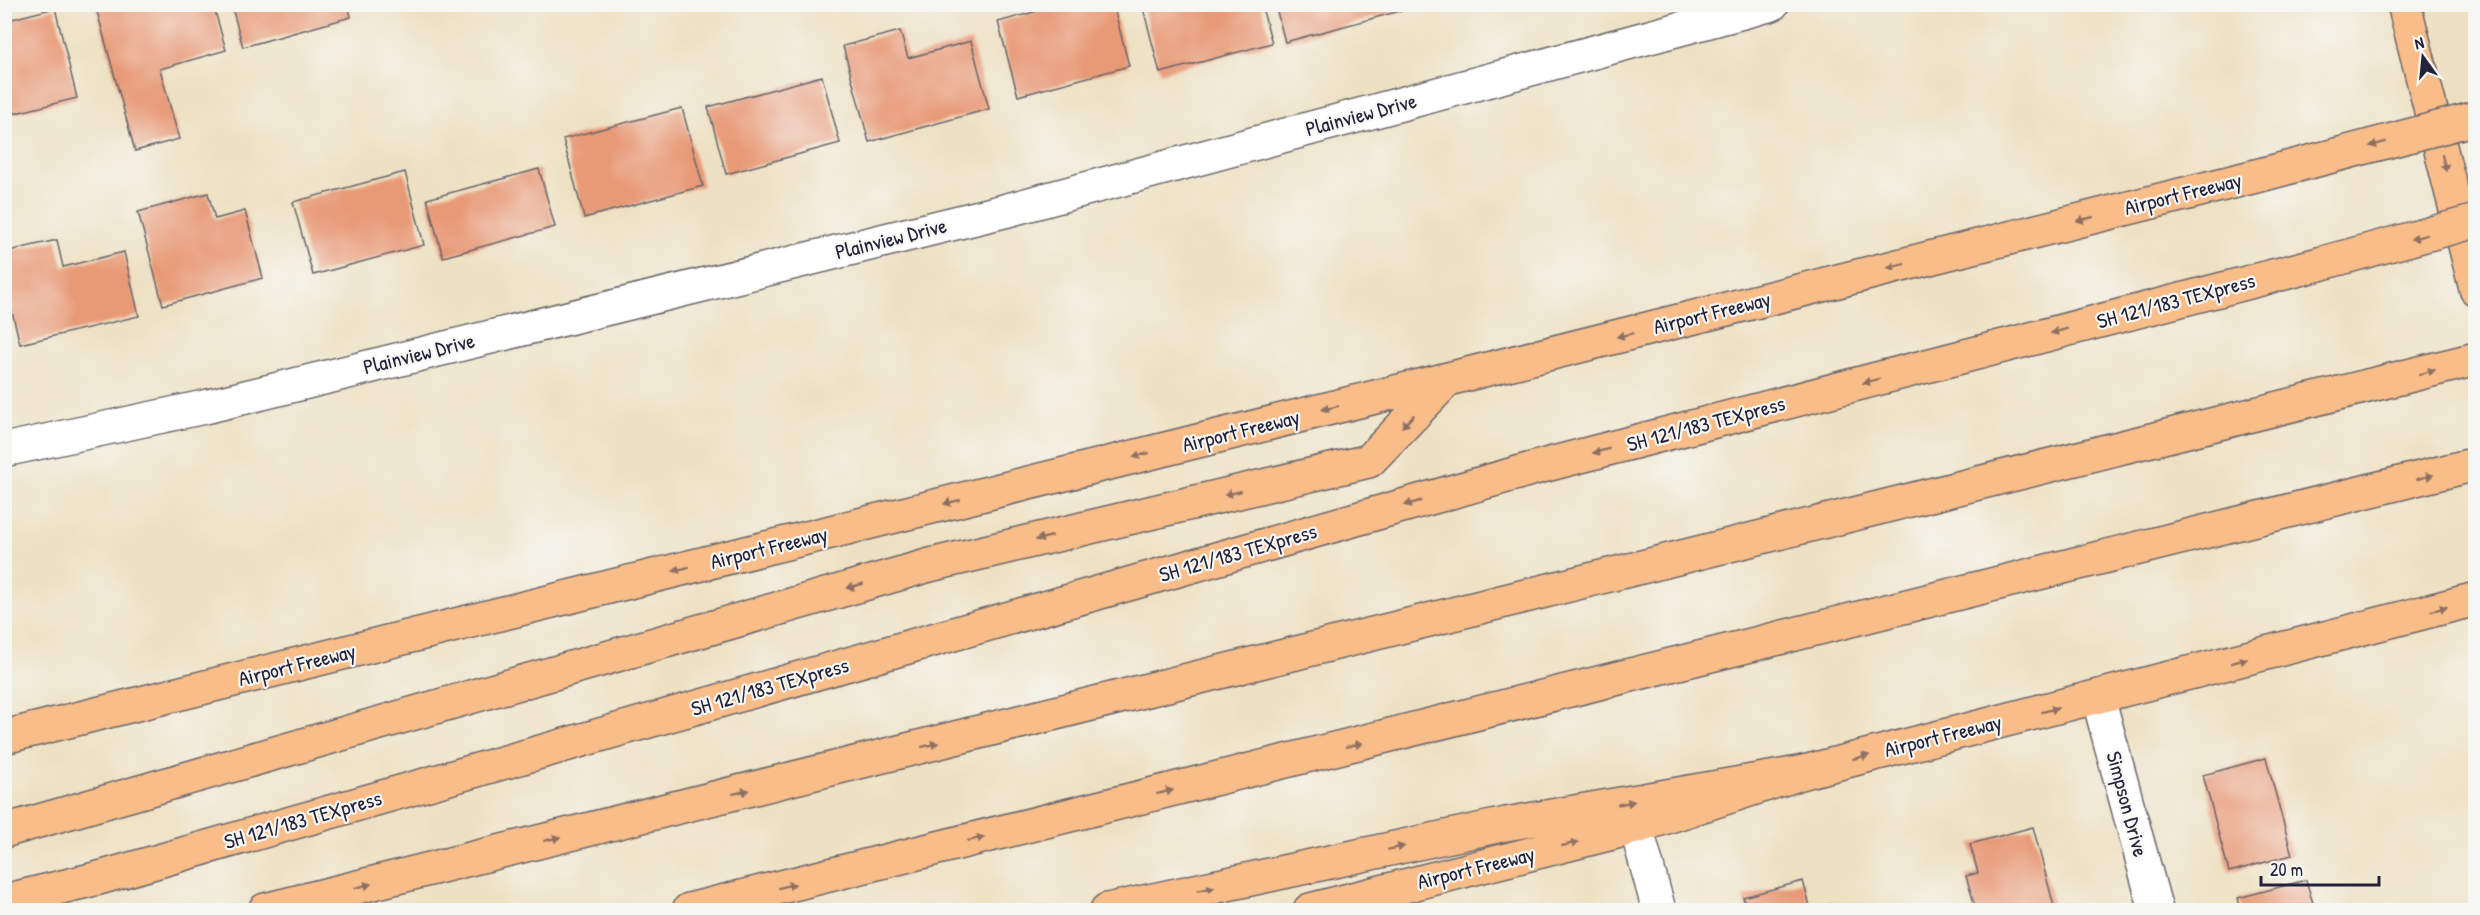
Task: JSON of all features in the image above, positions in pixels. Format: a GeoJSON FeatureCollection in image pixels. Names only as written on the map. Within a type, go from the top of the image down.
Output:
{"type":"FeatureCollection","features":[{"type":"Feature","properties":{"kind":"main road"},"geometry":{"type":"LineString","coordinates":[[2404,4],[2475,289]]}},
{"type":"Feature","properties":{"kind":"main road","name":"Airport Freeway"},"geometry":{"type":"LineString","coordinates":[[4,737],[1448,379],[2264,174],[2475,118]]}},
{"type":"Feature","properties":{"kind":"main road","name":"SH 121/183 TEXpress"},"geometry":{"type":"LineString","coordinates":[[4,901],[99,878],[1542,466],[2319,264],[2475,221]]}},
{"type":"Feature","properties":{"kind":"main road"},"geometry":{"type":"LineString","coordinates":[[265,910],[2378,385],[2475,358]]}},
{"type":"Feature","properties":{"kind":"main road"},"geometry":{"type":"LineString","coordinates":[[4,831],[930,565],[1369,461],[1448,379]]}},
{"type":"Feature","properties":{"kind":"main road"},"geometry":{"type":"LineString","coordinates":[[689,910],[2475,464]]}},
{"type":"Feature","properties":{"kind":"main road","name":"Airport Freeway"},"geometry":{"type":"LineString","coordinates":[[1310,910],[1636,827],[1804,771],[2098,698],[2475,599]]}},
{"type":"Feature","properties":{"kind":"main road"},"geometry":{"type":"LineString","coordinates":[[1107,910],[1506,824],[1804,771]]}},
{"type":"Feature","properties":{"kind":"street","name":"Plainview Drive"},"geometry":{"type":"LineString","coordinates":[[4,450],[209,406],[1004,211],[1772,4]]}},
{"type":"Feature","properties":{"kind":"street","name":"Simpson Drive"},"geometry":{"type":"LineString","coordinates":[[2098,698],[2156,910]]}},
{"type":"Feature","properties":{"kind":"street"},"geometry":{"type":"LineString","coordinates":[[1636,827],[1659,910]]}},
{"type":"Feature","properties":{"kind":"building"},"geometry":{"type":"Polygon","coordinates":[[[95,4],[213,4],[226,50],[160,69],[179,139],[135,151],[95,4]]]}},
{"type":"Feature","properties":{"kind":"building"},"geometry":{"type":"Polygon","coordinates":[[[231,4],[348,4],[351,17],[243,47],[231,4]]]}},
{"type":"Feature","properties":{"kind":"building"},"geometry":{"type":"Polygon","coordinates":[[[1062,4],[1113,4],[1129,66],[1018,96],[998,22],[1062,4]]]}},
{"type":"Feature","properties":{"kind":"building"},"geometry":{"type":"Polygon","coordinates":[[[1142,4],[1261,4],[1272,43],[1160,73],[1142,4]]]}},
{"type":"Feature","properties":{"kind":"building"},"geometry":{"type":"Polygon","coordinates":[[[1275,4],[1403,4],[1404,10],[1285,42],[1275,4]]]}},
{"type":"Feature","properties":{"kind":"building"},"geometry":{"type":"Polygon","coordinates":[[[55,8],[77,98],[4,116],[4,21],[55,8]]]}},
{"type":"Feature","properties":{"kind":"building"},"geometry":{"type":"Polygon","coordinates":[[[900,31],[908,58],[971,41],[989,109],[869,142],[843,46],[900,31]]]}},
{"type":"Feature","properties":{"kind":"building"},"geometry":{"type":"Polygon","coordinates":[[[822,76],[840,143],[726,174],[708,107],[822,76]]]}},
{"type":"Feature","properties":{"kind":"building"},"geometry":{"type":"Polygon","coordinates":[[[682,108],[703,186],[584,218],[563,139],[682,108]]]}},
{"type":"Feature","properties":{"kind":"building"},"geometry":{"type":"Polygon","coordinates":[[[539,169],[555,227],[443,257],[427,199],[539,169]]]}},
{"type":"Feature","properties":{"kind":"building"},"geometry":{"type":"Polygon","coordinates":[[[405,172],[424,245],[313,275],[293,202],[405,172]]]}},
{"type":"Feature","properties":{"kind":"building"},"geometry":{"type":"Polygon","coordinates":[[[208,193],[215,219],[245,211],[263,278],[163,305],[138,212],[208,193]]]}},
{"type":"Feature","properties":{"kind":"building"},"geometry":{"type":"Polygon","coordinates":[[[57,240],[63,267],[124,252],[139,316],[20,344],[4,279],[4,252],[57,240]]]}},
{"type":"Feature","properties":{"kind":"building"},"geometry":{"type":"Polygon","coordinates":[[[2266,758],[2292,855],[2229,872],[2203,775],[2266,758]]]}},
{"type":"Feature","properties":{"kind":"building"},"geometry":{"type":"Polygon","coordinates":[[[2033,827],[2055,910],[1976,910],[1966,876],[1978,873],[1970,844],[2033,827]]]}},
{"type":"Feature","properties":{"kind":"building"},"geometry":{"type":"Polygon","coordinates":[[[2306,880],[2315,910],[2241,910],[2238,898],[2306,880]]]}},
{"type":"Feature","properties":{"kind":"building"},"geometry":{"type":"Polygon","coordinates":[[[1803,881],[1811,910],[1747,910],[1743,897],[1803,881]]]}},
{"type":"Feature","properties":{"kind":"building"},"geometry":{"type":"Polygon","coordinates":[[[1831,904],[1833,910],[1811,910],[1831,904]]]}}]}
